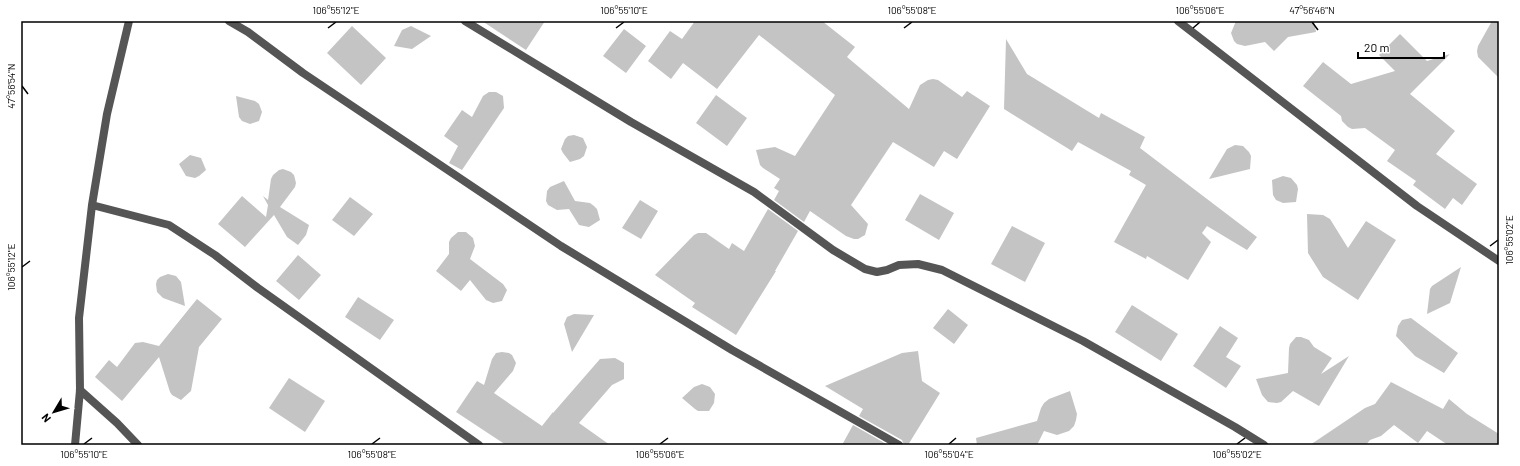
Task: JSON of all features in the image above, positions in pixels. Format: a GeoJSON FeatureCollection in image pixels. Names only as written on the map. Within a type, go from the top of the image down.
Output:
{"type":"FeatureCollection","features":[{"type":"Feature","properties":{"kind":"street"},"geometry":{"type":"LineString","coordinates":[[75,445],[80,390],[79,318],[92,205],[107,114],[129,21]]}},
{"type":"Feature","properties":{"kind":"street"},"geometry":{"type":"LineString","coordinates":[[230,21],[248,32],[310,77],[561,246],[732,350],[899,445]]}},
{"type":"Feature","properties":{"kind":"street"},"geometry":{"type":"LineString","coordinates":[[465,21],[631,122],[754,192],[833,250],[865,269],[877,272],[899,265],[918,264],[942,270],[1083,341],[1264,445]]}},
{"type":"Feature","properties":{"kind":"street"},"geometry":{"type":"LineString","coordinates":[[1178,21],[1417,206],[1499,261]]}},
{"type":"Feature","properties":{"kind":"street"},"geometry":{"type":"LineString","coordinates":[[92,205],[169,225],[215,255],[264,292],[479,445]]}},
{"type":"Feature","properties":{"kind":"street"},"geometry":{"type":"LineString","coordinates":[[80,390],[117,423],[138,445]]}},
{"type":"Feature","properties":{"kind":"building"},"geometry":{"type":"Polygon","coordinates":[[[482,21],[545,21],[526,50],[482,21]]]}},
{"type":"Feature","properties":{"kind":"building"},"geometry":{"type":"Polygon","coordinates":[[[695,21],[822,21],[855,47],[847,57],[909,109],[920,85],[933,79],[938,80],[962,97],[967,91],[990,106],[957,159],[944,151],[934,167],[893,142],[851,205],[868,224],[865,235],[858,239],[854,239],[846,236],[810,211],[804,222],[774,200],[779,191],[774,188],[780,179],[760,165],[756,150],[775,147],[795,156],[835,95],[759,35],[717,89],[683,63],[671,79],[648,61],[670,31],[682,39],[695,21]]]}},
{"type":"Feature","properties":{"kind":"building"},"geometry":{"type":"Polygon","coordinates":[[[1236,21],[1314,21],[1316,32],[1288,37],[1274,51],[1265,42],[1245,46],[1237,44],[1231,33],[1236,21]]]}},
{"type":"Feature","properties":{"kind":"building"},"geometry":{"type":"Polygon","coordinates":[[[1492,21],[1499,21],[1499,78],[1478,57],[1477,51],[1478,46],[1492,21]]]}},
{"type":"Feature","properties":{"kind":"building"},"geometry":{"type":"Polygon","coordinates":[[[352,26],[386,58],[361,85],[327,53],[352,26]]]}},
{"type":"Feature","properties":{"kind":"building"},"geometry":{"type":"Polygon","coordinates":[[[411,26],[431,36],[412,49],[394,46],[402,30],[411,26]]]}},
{"type":"Feature","properties":{"kind":"building"},"geometry":{"type":"Polygon","coordinates":[[[624,29],[646,46],[626,73],[603,56],[624,29]]]}},
{"type":"Feature","properties":{"kind":"building"},"geometry":{"type":"Polygon","coordinates":[[[1400,34],[1427,61],[1450,54],[1410,94],[1455,131],[1436,154],[1477,184],[1462,205],[1453,198],[1445,209],[1413,185],[1416,181],[1387,161],[1395,150],[1365,128],[1352,129],[1348,127],[1342,121],[1341,116],[1303,86],[1323,62],[1351,84],[1395,71],[1379,55],[1400,34]]]}},
{"type":"Feature","properties":{"kind":"building"},"geometry":{"type":"Polygon","coordinates":[[[1006,39],[1027,74],[1099,118],[1101,113],[1145,137],[1140,148],[1257,237],[1247,250],[1207,226],[1202,233],[1211,242],[1188,280],[1147,256],[1146,259],[1114,242],[1146,185],[1129,175],[1131,171],[1078,142],[1072,151],[1004,109],[1006,39]]]}},
{"type":"Feature","properties":{"kind":"building"},"geometry":{"type":"Polygon","coordinates":[[[489,92],[496,92],[503,96],[504,108],[462,170],[449,163],[458,146],[444,136],[462,110],[472,117],[483,96],[489,92]]]}},
{"type":"Feature","properties":{"kind":"building"},"geometry":{"type":"Polygon","coordinates":[[[716,95],[747,118],[727,146],[696,123],[716,95]]]}},
{"type":"Feature","properties":{"kind":"building"},"geometry":{"type":"Polygon","coordinates":[[[236,96],[255,101],[259,104],[262,112],[259,121],[250,124],[242,121],[239,117],[236,96]]]}},
{"type":"Feature","properties":{"kind":"building"},"geometry":{"type":"Polygon","coordinates":[[[574,135],[583,138],[587,147],[584,156],[570,162],[561,149],[565,139],[568,136],[574,135]]]}},
{"type":"Feature","properties":{"kind":"building"},"geometry":{"type":"Polygon","coordinates":[[[1235,145],[1243,146],[1249,152],[1251,156],[1250,169],[1209,179],[1227,149],[1235,145]]]}},
{"type":"Feature","properties":{"kind":"building"},"geometry":{"type":"Polygon","coordinates":[[[190,155],[201,158],[206,170],[195,178],[186,176],[179,164],[190,155]]]}},
{"type":"Feature","properties":{"kind":"building"},"geometry":{"type":"Polygon","coordinates":[[[283,169],[294,175],[296,183],[295,187],[280,207],[309,225],[306,235],[298,245],[287,237],[274,215],[245,247],[218,224],[242,196],[266,217],[268,205],[263,196],[268,200],[271,179],[279,170],[283,169]]]}},
{"type":"Feature","properties":{"kind":"building"},"geometry":{"type":"Polygon","coordinates":[[[1283,176],[1291,178],[1297,185],[1298,189],[1296,202],[1283,203],[1276,200],[1273,195],[1272,180],[1283,176]]]}},
{"type":"Feature","properties":{"kind":"building"},"geometry":{"type":"Polygon","coordinates":[[[564,181],[575,201],[590,203],[594,206],[597,209],[600,220],[589,227],[579,225],[569,209],[557,210],[548,205],[546,201],[547,191],[550,187],[564,181]]]}},
{"type":"Feature","properties":{"kind":"building"},"geometry":{"type":"Polygon","coordinates":[[[920,194],[954,213],[939,240],[905,220],[920,194]]]}},
{"type":"Feature","properties":{"kind":"building"},"geometry":{"type":"Polygon","coordinates":[[[350,197],[373,214],[354,236],[332,220],[350,197]]]}},
{"type":"Feature","properties":{"kind":"building"},"geometry":{"type":"Polygon","coordinates":[[[640,200],[658,211],[641,239],[622,228],[640,200]]]}},
{"type":"Feature","properties":{"kind":"building"},"geometry":{"type":"Polygon","coordinates":[[[768,209],[798,231],[776,271],[736,335],[692,307],[695,303],[655,275],[694,235],[698,233],[706,233],[729,249],[732,243],[744,251],[768,209]]]}},
{"type":"Feature","properties":{"kind":"building"},"geometry":{"type":"Polygon","coordinates":[[[1307,214],[1323,215],[1330,219],[1348,248],[1366,221],[1396,240],[1358,300],[1323,277],[1308,253],[1307,214]]]}},
{"type":"Feature","properties":{"kind":"building"},"geometry":{"type":"Polygon","coordinates":[[[1012,226],[1045,243],[1025,282],[991,264],[1012,226]]]}},
{"type":"Feature","properties":{"kind":"building"},"geometry":{"type":"Polygon","coordinates":[[[458,232],[466,232],[473,238],[475,246],[470,259],[503,284],[507,290],[502,301],[493,303],[486,300],[470,280],[461,291],[436,271],[449,254],[449,242],[451,238],[458,232]]]}},
{"type":"Feature","properties":{"kind":"building"},"geometry":{"type":"Polygon","coordinates":[[[298,255],[321,275],[299,300],[276,281],[298,255]]]}},
{"type":"Feature","properties":{"kind":"building"},"geometry":{"type":"Polygon","coordinates":[[[1461,267],[1450,303],[1427,314],[1430,289],[1432,286],[1461,267]]]}},
{"type":"Feature","properties":{"kind":"building"},"geometry":{"type":"Polygon","coordinates":[[[168,274],[176,276],[181,282],[185,306],[163,298],[157,292],[157,280],[168,274]]]}},
{"type":"Feature","properties":{"kind":"building"},"geometry":{"type":"Polygon","coordinates":[[[358,297],[394,320],[380,340],[345,317],[358,297]]]}},
{"type":"Feature","properties":{"kind":"building"},"geometry":{"type":"Polygon","coordinates":[[[197,299],[222,319],[199,347],[191,391],[181,400],[172,395],[170,392],[159,357],[122,401],[95,377],[109,360],[117,367],[135,343],[143,342],[159,346],[197,299]]]}},
{"type":"Feature","properties":{"kind":"building"},"geometry":{"type":"Polygon","coordinates":[[[1132,305],[1178,334],[1161,361],[1115,332],[1132,305]]]}},
{"type":"Feature","properties":{"kind":"building"},"geometry":{"type":"Polygon","coordinates":[[[948,309],[968,325],[954,344],[933,328],[948,309]]]}},
{"type":"Feature","properties":{"kind":"building"},"geometry":{"type":"Polygon","coordinates":[[[574,314],[594,315],[572,352],[564,324],[567,317],[574,314]]]}},
{"type":"Feature","properties":{"kind":"building"},"geometry":{"type":"Polygon","coordinates":[[[1411,318],[1458,353],[1444,373],[1415,356],[1396,336],[1398,326],[1402,320],[1411,318]]]}},
{"type":"Feature","properties":{"kind":"building"},"geometry":{"type":"Polygon","coordinates":[[[1220,326],[1238,338],[1226,357],[1241,366],[1226,388],[1193,366],[1220,326]]]}},
{"type":"Feature","properties":{"kind":"building"},"geometry":{"type":"Polygon","coordinates":[[[1296,337],[1309,340],[1314,347],[1332,358],[1321,374],[1349,356],[1319,406],[1293,391],[1281,402],[1268,402],[1262,395],[1256,379],[1288,373],[1289,348],[1290,344],[1296,337]]]}},
{"type":"Feature","properties":{"kind":"building"},"geometry":{"type":"Polygon","coordinates":[[[918,351],[922,381],[940,393],[908,445],[904,445],[902,440],[859,416],[863,409],[825,386],[902,353],[918,351]]]}},
{"type":"Feature","properties":{"kind":"building"},"geometry":{"type":"Polygon","coordinates":[[[502,352],[512,355],[516,363],[513,371],[494,393],[542,426],[600,359],[615,358],[624,363],[624,379],[612,385],[579,423],[610,445],[506,445],[456,412],[477,381],[484,385],[492,359],[496,353],[502,352]]]}},
{"type":"Feature","properties":{"kind":"building"},"geometry":{"type":"Polygon","coordinates":[[[289,378],[325,401],[305,432],[269,408],[289,378]]]}},
{"type":"Feature","properties":{"kind":"building"},"geometry":{"type":"Polygon","coordinates":[[[1391,382],[1443,409],[1449,399],[1467,414],[1499,434],[1499,445],[1448,445],[1427,431],[1418,443],[1394,425],[1381,436],[1370,440],[1366,445],[1310,445],[1365,408],[1375,404],[1391,382]]]}},
{"type":"Feature","properties":{"kind":"building"},"geometry":{"type":"Polygon","coordinates":[[[702,384],[710,387],[715,394],[714,403],[709,411],[698,411],[682,398],[694,387],[702,384]]]}},
{"type":"Feature","properties":{"kind":"building"},"geometry":{"type":"Polygon","coordinates":[[[1070,391],[1077,414],[1074,426],[1069,431],[1057,435],[1044,431],[1037,445],[977,445],[976,438],[1037,421],[1044,403],[1049,399],[1070,391]]]}},
{"type":"Feature","properties":{"kind":"building"},"geometry":{"type":"Polygon","coordinates":[[[853,425],[888,445],[842,445],[853,425]]]}}]}
